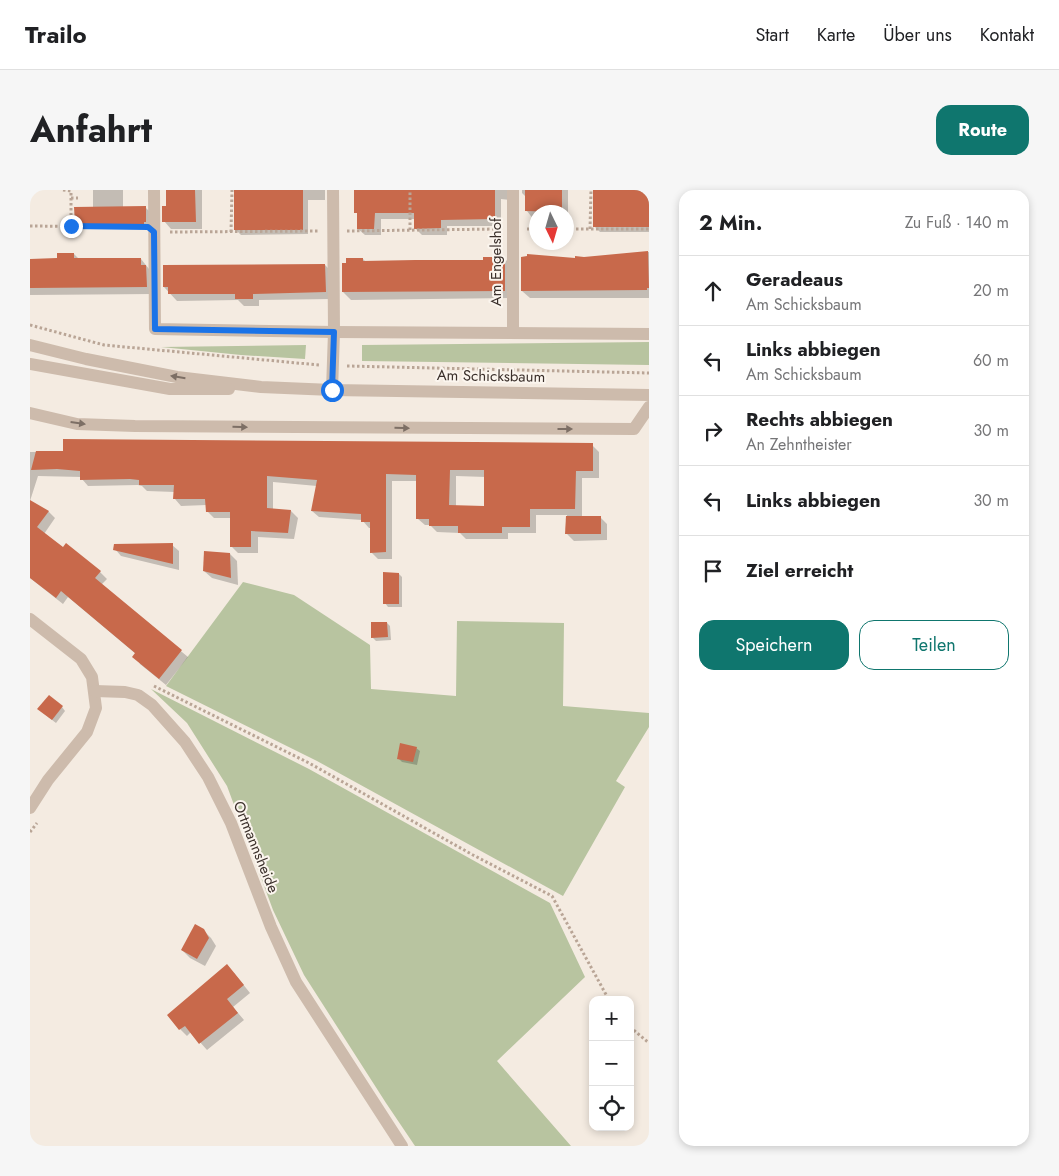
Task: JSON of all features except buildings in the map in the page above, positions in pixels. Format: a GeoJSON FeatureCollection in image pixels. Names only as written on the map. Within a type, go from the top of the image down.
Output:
{"type":"FeatureCollection","features":[{"type":"Feature","properties":{"kind":"street"},"geometry":{"type":"LineString","coordinates":[[154,190],[155,329],[649,334]]}},
{"type":"Feature","properties":{"kind":"street"},"geometry":{"type":"LineString","coordinates":[[332,390],[334,332],[333,190]]}},
{"type":"Feature","properties":{"kind":"street","name":"Am Engelshof"},"geometry":{"type":"LineString","coordinates":[[512,190],[513,333]]}},
{"type":"Feature","properties":{"kind":"street","name":"Am Schicksbaum"},"geometry":{"type":"LineString","coordinates":[[30,345],[86,359],[177,377],[261,387],[332,390],[649,395]]}},
{"type":"Feature","properties":{"kind":"street","name":"Am Schicksbaum"},"geometry":{"type":"LineString","coordinates":[[30,364],[170,389],[211,390],[261,387]]}},
{"type":"Feature","properties":{"kind":"street"},"geometry":{"type":"LineString","coordinates":[[30,413],[77,424],[136,426],[634,429],[649,407]]}},
{"type":"Feature","properties":{"kind":"street"},"geometry":{"type":"LineString","coordinates":[[30,618],[81,659],[92,677],[96,708],[86,732],[48,780],[30,808]]}},
{"type":"Feature","properties":{"kind":"street"},"geometry":{"type":"LineString","coordinates":[[95,691],[125,692],[138,695]]}},
{"type":"Feature","properties":{"kind":"street","name":"Ortmannsheide"},"geometry":{"type":"LineString","coordinates":[[138,695],[152,705],[185,742],[208,777],[230,823],[271,927],[296,982],[402,1146]]}},
{"type":"Feature","properties":{"kind":"path"},"geometry":{"type":"LineString","coordinates":[[63,190],[71,191],[71,226]]}},
{"type":"Feature","properties":{"kind":"path"},"geometry":{"type":"LineString","coordinates":[[231,232],[232,190]]}},
{"type":"Feature","properties":{"kind":"path"},"geometry":{"type":"LineString","coordinates":[[410,190],[410,230]]}},
{"type":"Feature","properties":{"kind":"path"},"geometry":{"type":"LineString","coordinates":[[590,229],[591,190]]}},
{"type":"Feature","properties":{"kind":"path"},"geometry":{"type":"LineString","coordinates":[[71,198],[78,198]]}},
{"type":"Feature","properties":{"kind":"path"},"geometry":{"type":"LineString","coordinates":[[30,226],[148,227],[154,232],[529,229]]}},
{"type":"Feature","properties":{"kind":"path"},"geometry":{"type":"LineString","coordinates":[[574,229],[649,229]]}},
{"type":"Feature","properties":{"kind":"path"},"geometry":{"type":"LineString","coordinates":[[138,695],[152,684],[308,763],[472,855],[552,896],[607,996]]}},
{"type":"Feature","properties":{"kind":"path"},"geometry":{"type":"LineString","coordinates":[[634,1030],[649,1043]]}},
{"type":"Feature","properties":{"kind":"green space"},"geometry":{"type":"Polygon","coordinates":[[[649,342],[649,365],[362,361],[362,345],[649,342]]]}},
{"type":"Feature","properties":{"kind":"green space"},"geometry":{"type":"Polygon","coordinates":[[[306,345],[305,359],[161,347],[306,345]]]}},
{"type":"Feature","properties":{"kind":"green space"},"geometry":{"type":"Polygon","coordinates":[[[243,582],[294,595],[370,645],[371,689],[456,696],[457,621],[564,623],[563,706],[649,713],[649,727],[616,781],[625,787],[563,896],[317,761],[166,686],[243,582]]]}},
{"type":"Feature","properties":{"kind":"green space"},"geometry":{"type":"Polygon","coordinates":[[[151,689],[309,769],[550,903],[585,977],[497,1061],[571,1146],[415,1146],[304,975],[273,910],[227,786],[187,723],[151,689]]]}},
{"type":"Feature","properties":{"kind":"route"},"geometry":{"type":"LineString","coordinates":[[71,226],[148,227],[154,232],[155,329],[334,332],[332,390]]}}]}
